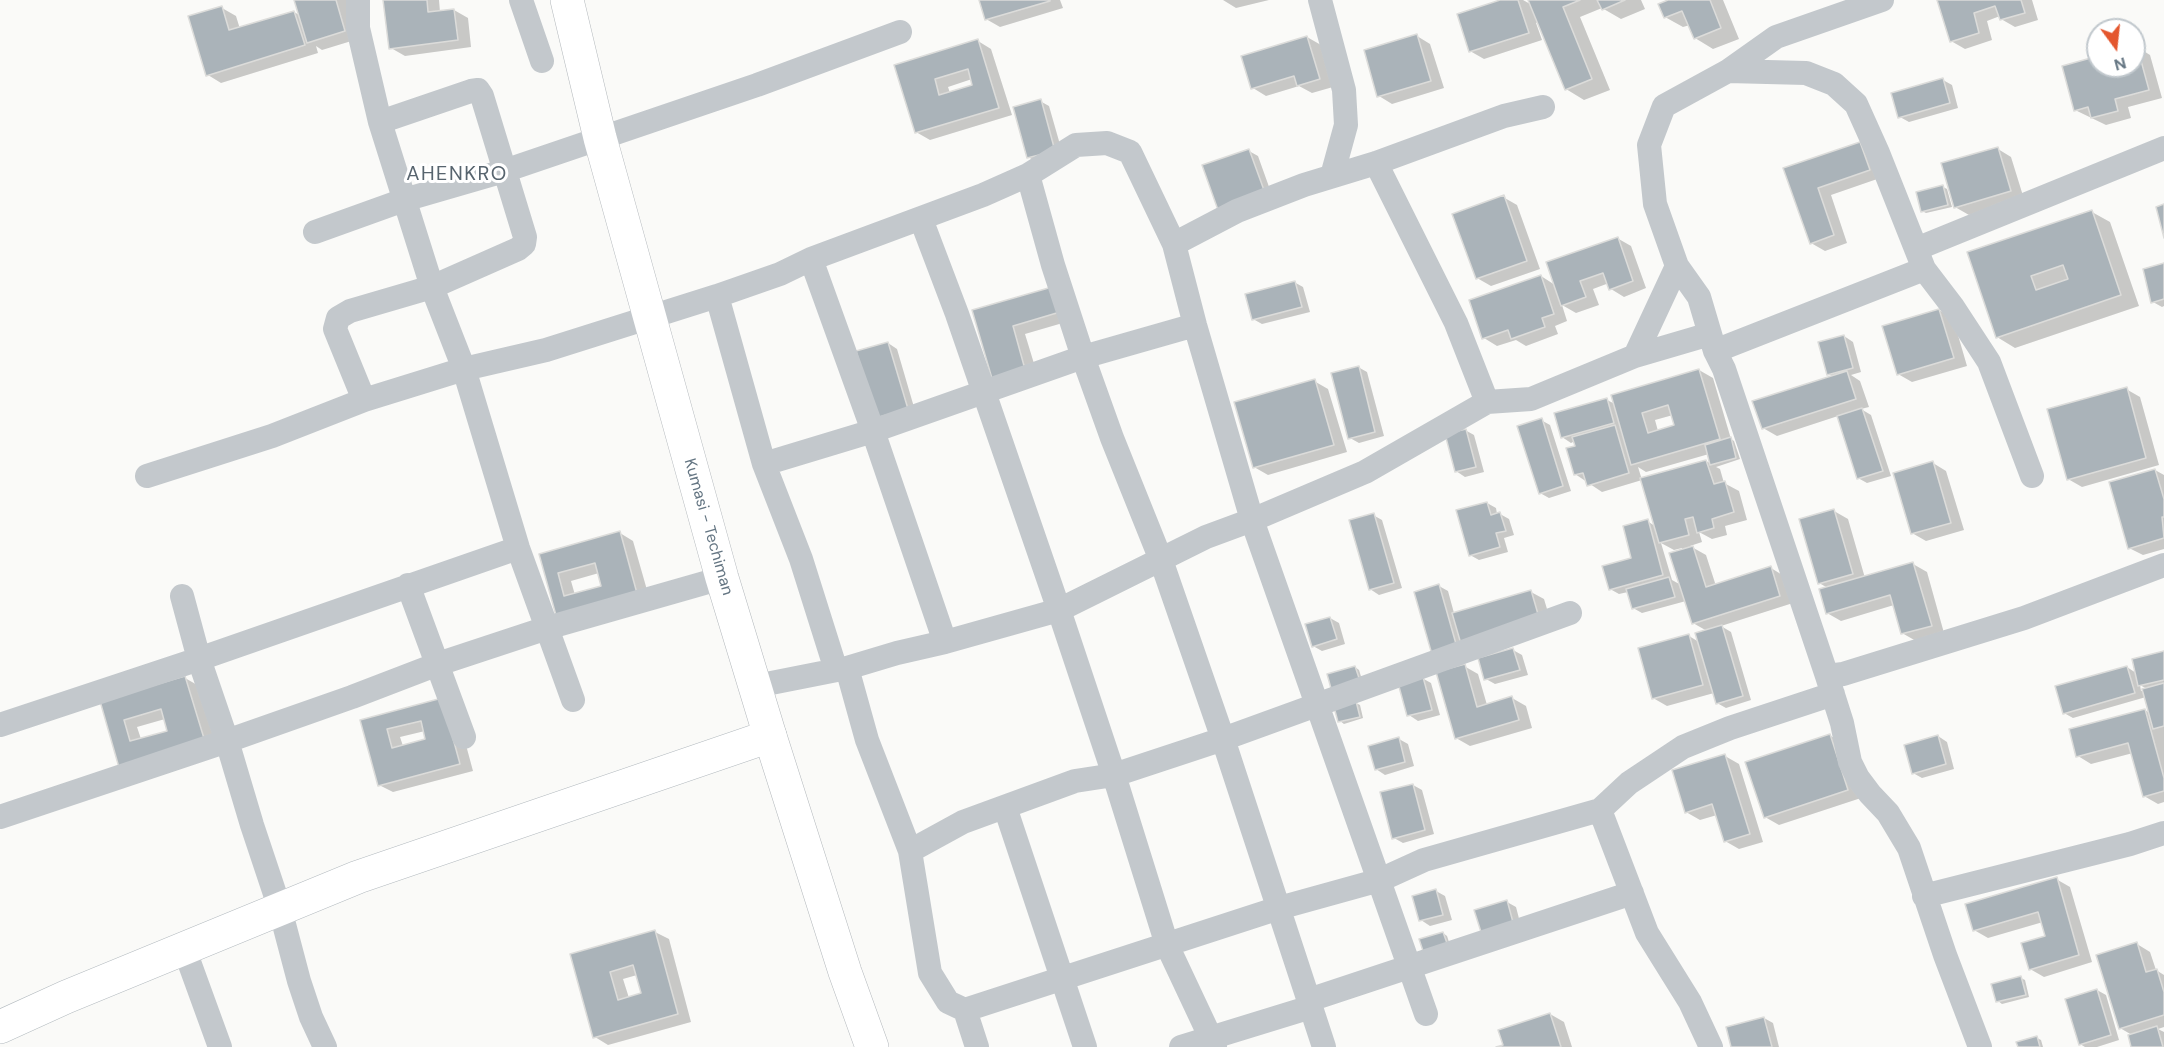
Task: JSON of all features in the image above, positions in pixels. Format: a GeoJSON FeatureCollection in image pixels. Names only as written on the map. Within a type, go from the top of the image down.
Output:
{"type":"FeatureCollection","features":[{"type":"Feature","properties":{"kind":"main road","name":"Kumasi - Techiman"},"geometry":{"type":"LineString","coordinates":[[567,0],[600,138],[722,578],[770,736],[872,1047]]}},
{"type":"Feature","properties":{"kind":"main road"},"geometry":{"type":"LineString","coordinates":[[0,1027],[66,997],[358,877],[770,736]]}},
{"type":"Feature","properties":{"kind":"street"},"geometry":{"type":"LineString","coordinates":[[358,0],[358,27],[380,122],[432,287],[464,369],[518,548],[573,700]]}},
{"type":"Feature","properties":{"kind":"street"},"geometry":{"type":"LineString","coordinates":[[521,0],[542,61]]}},
{"type":"Feature","properties":{"kind":"street"},"geometry":{"type":"LineString","coordinates":[[1320,0],[1344,90],[1346,125],[1332,176]]}},
{"type":"Feature","properties":{"kind":"street"},"geometry":{"type":"LineString","coordinates":[[1882,0],[1776,37],[1728,71],[1664,106],[1649,145],[1655,204],[1677,266],[1699,297],[1712,342],[1724,369],[1830,685],[1842,723],[1850,762],[1870,794],[1888,813],[1909,848],[1924,896],[1980,1047]]}},
{"type":"Feature","properties":{"kind":"street"},"geometry":{"type":"LineString","coordinates":[[315,232],[404,200],[504,171],[757,85],[900,32]]}},
{"type":"Feature","properties":{"kind":"street"},"geometry":{"type":"LineString","coordinates":[[1728,71],[1806,73],[1834,84],[1856,104],[1920,259],[1989,362],[2032,476]]}},
{"type":"Feature","properties":{"kind":"street"},"geometry":{"type":"LineString","coordinates":[[364,399],[335,328],[338,318],[350,311],[432,287],[518,249],[524,244],[525,237],[482,96],[478,90],[380,122]]}},
{"type":"Feature","properties":{"kind":"street"},"geometry":{"type":"LineString","coordinates":[[1174,244],[1237,212],[1332,176],[1376,163],[1504,116],[1543,107]]}},
{"type":"Feature","properties":{"kind":"street"},"geometry":{"type":"LineString","coordinates":[[147,476],[272,436],[364,399],[464,369],[546,350],[780,274],[811,259],[983,195],[1028,174],[1076,145],[1107,143],[1130,152],[1174,244],[1195,325],[1252,520],[1426,1014]]}},
{"type":"Feature","properties":{"kind":"street"},"geometry":{"type":"LineString","coordinates":[[756,686],[842,669],[1059,610],[1206,537],[1365,472],[1487,402],[1531,399],[1635,356],[1712,342],[1920,259],[2164,148]]}},
{"type":"Feature","properties":{"kind":"street"},"geometry":{"type":"LineString","coordinates":[[1376,163],[1456,323],[1487,402]]}},
{"type":"Feature","properties":{"kind":"street"},"geometry":{"type":"LineString","coordinates":[[1028,174],[1053,265],[1083,357],[1112,438],[1161,560],[1223,739],[1324,1047]]}},
{"type":"Feature","properties":{"kind":"street"},"geometry":{"type":"LineString","coordinates":[[921,219],[1059,610],[1167,945],[1213,1042]]}},
{"type":"Feature","properties":{"kind":"street"},"geometry":{"type":"LineString","coordinates":[[811,259],[945,642]]}},
{"type":"Feature","properties":{"kind":"street"},"geometry":{"type":"LineString","coordinates":[[1635,356],[1677,266]]}},
{"type":"Feature","properties":{"kind":"street"},"geometry":{"type":"LineString","coordinates":[[717,296],[765,464],[910,850],[930,973],[948,1002],[965,1010],[1279,908],[1380,880],[1424,860],[1600,810],[1629,783],[1683,747],[1830,685],[1843,674],[2024,618],[2164,565]]}},
{"type":"Feature","properties":{"kind":"street"},"geometry":{"type":"LineString","coordinates":[[765,464],[873,431],[1083,357],[1195,325]]}},
{"type":"Feature","properties":{"kind":"street"},"geometry":{"type":"LineString","coordinates":[[0,724],[199,659],[518,548]]}},
{"type":"Feature","properties":{"kind":"street"},"geometry":{"type":"LineString","coordinates":[[0,817],[352,698],[438,664],[547,628],[722,578]]}},
{"type":"Feature","properties":{"kind":"street"},"geometry":{"type":"LineString","coordinates":[[408,585],[464,737]]}},
{"type":"Feature","properties":{"kind":"street"},"geometry":{"type":"LineString","coordinates":[[182,596],[199,659],[280,909],[299,981],[311,1017],[325,1047]]}},
{"type":"Feature","properties":{"kind":"street"},"geometry":{"type":"LineString","coordinates":[[910,850],[963,822],[1075,781],[1114,775],[1223,739],[1570,614]]}},
{"type":"Feature","properties":{"kind":"street"},"geometry":{"type":"LineString","coordinates":[[1005,807],[1085,1047]]}},
{"type":"Feature","properties":{"kind":"street"},"geometry":{"type":"LineString","coordinates":[[1600,810],[1647,933],[1690,1002],[1711,1047]]}},
{"type":"Feature","properties":{"kind":"street"},"geometry":{"type":"LineString","coordinates":[[1924,896],[2130,844],[2164,833]]}},
{"type":"Feature","properties":{"kind":"street"},"geometry":{"type":"LineString","coordinates":[[1181,1047],[1213,1042],[1410,966],[1632,892]]}},
{"type":"Feature","properties":{"kind":"street"},"geometry":{"type":"LineString","coordinates":[[184,948],[220,1047]]}},
{"type":"Feature","properties":{"kind":"street"},"geometry":{"type":"LineString","coordinates":[[965,1010],[977,1047]]}},
{"type":"Feature","properties":{"kind":"building"},"geometry":{"type":"Polygon","coordinates":[[[294,0],[336,0],[345,31],[307,43],[294,0]]]}},
{"type":"Feature","properties":{"kind":"building"},"geometry":{"type":"Polygon","coordinates":[[[383,0],[427,0],[428,12],[454,9],[458,40],[389,49],[383,0]]]}},
{"type":"Feature","properties":{"kind":"building"},"geometry":{"type":"Polygon","coordinates":[[[979,0],[1050,0],[1050,1],[985,20],[979,0]]]}},
{"type":"Feature","properties":{"kind":"building"},"geometry":{"type":"Polygon","coordinates":[[[1500,0],[1518,0],[1529,33],[1469,52],[1457,14],[1500,0]]]}},
{"type":"Feature","properties":{"kind":"building"},"geometry":{"type":"Polygon","coordinates":[[[1528,0],[1580,0],[1563,7],[1592,79],[1565,90],[1528,0]]]}},
{"type":"Feature","properties":{"kind":"building"},"geometry":{"type":"Polygon","coordinates":[[[1597,0],[1625,0],[1602,10],[1597,0]]]}},
{"type":"Feature","properties":{"kind":"building"},"geometry":{"type":"Polygon","coordinates":[[[1668,0],[1710,0],[1721,28],[1694,39],[1682,11],[1664,18],[1658,4],[1668,0]]]}},
{"type":"Feature","properties":{"kind":"building"},"geometry":{"type":"Polygon","coordinates":[[[1937,0],[2021,0],[2025,13],[2000,20],[1995,6],[1974,13],[1979,33],[1950,42],[1937,0]]]}},
{"type":"Feature","properties":{"kind":"building"},"geometry":{"type":"Polygon","coordinates":[[[222,6],[229,30],[294,11],[305,45],[206,76],[188,16],[222,6]]]}},
{"type":"Feature","properties":{"kind":"building"},"geometry":{"type":"Polygon","coordinates":[[[1417,34],[1431,81],[1377,97],[1364,50],[1417,34]]]}},
{"type":"Feature","properties":{"kind":"building"},"geometry":{"type":"Polygon","coordinates":[[[1307,36],[1320,79],[1297,86],[1294,76],[1251,89],[1241,56],[1307,36]]]}},
{"type":"Feature","properties":{"kind":"building"},"geometry":{"type":"Polygon","coordinates":[[[978,39],[999,108],[915,133],[894,65],[978,39]],[[968,69],[935,79],[939,95],[972,85],[968,69]]]}},
{"type":"Feature","properties":{"kind":"building"},"geometry":{"type":"Polygon","coordinates":[[[2086,59],[2086,78],[2146,78],[2149,90],[2115,99],[2118,111],[2091,118],[2088,107],[2074,111],[2062,66],[2086,59]]]}},
{"type":"Feature","properties":{"kind":"building"},"geometry":{"type":"Polygon","coordinates":[[[1943,78],[1950,103],[1898,118],[1891,93],[1943,78]]]}},
{"type":"Feature","properties":{"kind":"building"},"geometry":{"type":"Polygon","coordinates":[[[1041,99],[1055,151],[1027,158],[1013,107],[1041,99]]]}},
{"type":"Feature","properties":{"kind":"building"},"geometry":{"type":"Polygon","coordinates":[[[1860,142],[1870,170],[1818,188],[1834,235],[1810,244],[1783,168],[1860,142]]]}},
{"type":"Feature","properties":{"kind":"building"},"geometry":{"type":"Polygon","coordinates":[[[1998,147],[2011,191],[1954,208],[1941,163],[1998,147]]]}},
{"type":"Feature","properties":{"kind":"building"},"geometry":{"type":"Polygon","coordinates":[[[1249,149],[1265,193],[1218,210],[1202,165],[1249,149]]]}},
{"type":"Feature","properties":{"kind":"building"},"geometry":{"type":"Polygon","coordinates":[[[1943,185],[1948,205],[1921,212],[1916,192],[1943,185]]]}},
{"type":"Feature","properties":{"kind":"building"},"geometry":{"type":"Polygon","coordinates":[[[1504,195],[1527,261],[1476,279],[1452,214],[1504,195]]]}},
{"type":"Feature","properties":{"kind":"building"},"geometry":{"type":"Polygon","coordinates":[[[2164,204],[2164,238],[2156,207],[2164,204]]]}},
{"type":"Feature","properties":{"kind":"building"},"geometry":{"type":"Polygon","coordinates":[[[2092,210],[2121,295],[1996,338],[1967,252],[2092,210]],[[2063,265],[2031,276],[2036,290],[2068,279],[2063,265]]]}},
{"type":"Feature","properties":{"kind":"building"},"geometry":{"type":"Polygon","coordinates":[[[1618,237],[1633,281],[1609,290],[1603,273],[1580,281],[1586,297],[1561,306],[1546,262],[1618,237]]]}},
{"type":"Feature","properties":{"kind":"building"},"geometry":{"type":"Polygon","coordinates":[[[2164,263],[2164,299],[2151,303],[2143,269],[2164,263]]]}},
{"type":"Feature","properties":{"kind":"building"},"geometry":{"type":"Polygon","coordinates":[[[1541,275],[1554,314],[1542,318],[1545,327],[1511,339],[1508,330],[1482,339],[1469,300],[1541,275]]]}},
{"type":"Feature","properties":{"kind":"building"},"geometry":{"type":"Polygon","coordinates":[[[1295,281],[1302,307],[1252,320],[1245,294],[1295,281]]]}},
{"type":"Feature","properties":{"kind":"building"},"geometry":{"type":"Polygon","coordinates":[[[1052,287],[1060,312],[1013,326],[1026,373],[993,382],[972,310],[1052,287]]]}},
{"type":"Feature","properties":{"kind":"building"},"geometry":{"type":"Polygon","coordinates":[[[1939,309],[1954,358],[1897,375],[1882,326],[1939,309]]]}},
{"type":"Feature","properties":{"kind":"building"},"geometry":{"type":"Polygon","coordinates":[[[1844,335],[1853,368],[1827,375],[1818,342],[1844,335]]]}},
{"type":"Feature","properties":{"kind":"building"},"geometry":{"type":"Polygon","coordinates":[[[888,342],[908,409],[876,418],[856,351],[888,342]]]}},
{"type":"Feature","properties":{"kind":"building"},"geometry":{"type":"Polygon","coordinates":[[[1359,366],[1375,432],[1348,439],[1331,373],[1359,366]]]}},
{"type":"Feature","properties":{"kind":"building"},"geometry":{"type":"Polygon","coordinates":[[[1699,369],[1720,439],[1631,465],[1611,395],[1699,369]],[[1668,405],[1642,413],[1648,433],[1674,425],[1668,405]]]}},
{"type":"Feature","properties":{"kind":"building"},"geometry":{"type":"Polygon","coordinates":[[[1847,371],[1856,399],[1762,429],[1752,401],[1847,371]]]}},
{"type":"Feature","properties":{"kind":"building"},"geometry":{"type":"Polygon","coordinates":[[[1315,379],[1334,445],[1253,468],[1234,402],[1315,379]]]}},
{"type":"Feature","properties":{"kind":"building"},"geometry":{"type":"Polygon","coordinates":[[[2127,387],[2146,458],[2067,480],[2047,409],[2127,387]]]}},
{"type":"Feature","properties":{"kind":"building"},"geometry":{"type":"Polygon","coordinates":[[[1607,398],[1614,423],[1561,438],[1554,413],[1607,398]]]}},
{"type":"Feature","properties":{"kind":"building"},"geometry":{"type":"Polygon","coordinates":[[[1862,408],[1883,471],[1857,479],[1837,416],[1862,408]]]}},
{"type":"Feature","properties":{"kind":"building"},"geometry":{"type":"Polygon","coordinates":[[[1542,418],[1563,486],[1539,494],[1517,426],[1542,418]]]}},
{"type":"Feature","properties":{"kind":"building"},"geometry":{"type":"Polygon","coordinates":[[[1615,425],[1629,473],[1587,486],[1583,473],[1574,475],[1566,448],[1575,446],[1572,437],[1615,425]]]}},
{"type":"Feature","properties":{"kind":"building"},"geometry":{"type":"Polygon","coordinates":[[[1466,429],[1476,467],[1455,472],[1445,434],[1466,429]]]}},
{"type":"Feature","properties":{"kind":"building"},"geometry":{"type":"Polygon","coordinates":[[[1731,437],[1736,458],[1710,465],[1705,445],[1731,437]]]}},
{"type":"Feature","properties":{"kind":"building"},"geometry":{"type":"Polygon","coordinates":[[[1706,460],[1714,484],[1725,481],[1734,512],[1712,519],[1714,528],[1697,533],[1693,517],[1685,519],[1689,535],[1659,543],[1640,478],[1706,460]]]}},
{"type":"Feature","properties":{"kind":"building"},"geometry":{"type":"Polygon","coordinates":[[[1933,461],[1951,523],[1911,534],[1893,473],[1933,461]]]}},
{"type":"Feature","properties":{"kind":"building"},"geometry":{"type":"Polygon","coordinates":[[[2155,469],[2164,499],[2164,517],[2162,517],[2164,538],[2128,549],[2109,482],[2155,469]]]}},
{"type":"Feature","properties":{"kind":"building"},"geometry":{"type":"Polygon","coordinates":[[[1487,502],[1491,515],[1500,512],[1506,531],[1496,533],[1500,547],[1469,556],[1456,510],[1487,502]]]}},
{"type":"Feature","properties":{"kind":"building"},"geometry":{"type":"Polygon","coordinates":[[[1834,509],[1853,574],[1818,584],[1799,519],[1834,509]]]}},
{"type":"Feature","properties":{"kind":"building"},"geometry":{"type":"Polygon","coordinates":[[[1374,513],[1394,583],[1369,590],[1349,520],[1374,513]]]}},
{"type":"Feature","properties":{"kind":"building"},"geometry":{"type":"Polygon","coordinates":[[[1648,519],[1663,575],[1609,590],[1602,566],[1631,558],[1623,526],[1648,519]]]}},
{"type":"Feature","properties":{"kind":"building"},"geometry":{"type":"Polygon","coordinates":[[[620,531],[638,597],[557,619],[539,554],[620,531]],[[595,563],[558,573],[564,596],[601,586],[595,563]]]}},
{"type":"Feature","properties":{"kind":"building"},"geometry":{"type":"Polygon","coordinates":[[[1693,546],[1706,587],[1771,566],[1780,596],[1692,624],[1669,553],[1693,546]]]}},
{"type":"Feature","properties":{"kind":"building"},"geometry":{"type":"Polygon","coordinates":[[[1913,562],[1932,626],[1901,634],[1890,595],[1826,614],[1819,589],[1913,562]]]}},
{"type":"Feature","properties":{"kind":"building"},"geometry":{"type":"Polygon","coordinates":[[[1669,577],[1675,597],[1632,609],[1626,589],[1669,577]]]}},
{"type":"Feature","properties":{"kind":"building"},"geometry":{"type":"Polygon","coordinates":[[[1439,584],[1458,651],[1433,658],[1414,592],[1439,584]]]}},
{"type":"Feature","properties":{"kind":"building"},"geometry":{"type":"Polygon","coordinates":[[[1531,590],[1540,621],[1461,644],[1452,613],[1531,590]]]}},
{"type":"Feature","properties":{"kind":"building"},"geometry":{"type":"Polygon","coordinates":[[[1330,617],[1337,639],[1312,647],[1305,624],[1330,617]]]}},
{"type":"Feature","properties":{"kind":"building"},"geometry":{"type":"Polygon","coordinates":[[[1722,625],[1743,696],[1716,704],[1695,633],[1722,625]]]}},
{"type":"Feature","properties":{"kind":"building"},"geometry":{"type":"Polygon","coordinates":[[[1689,634],[1703,685],[1652,699],[1638,648],[1689,634]]]}},
{"type":"Feature","properties":{"kind":"building"},"geometry":{"type":"Polygon","coordinates":[[[1513,648],[1520,670],[1484,680],[1478,658],[1513,648]]]}},
{"type":"Feature","properties":{"kind":"building"},"geometry":{"type":"Polygon","coordinates":[[[2164,651],[2164,680],[2138,686],[2132,659],[2164,651]]]}},
{"type":"Feature","properties":{"kind":"building"},"geometry":{"type":"Polygon","coordinates":[[[1465,664],[1477,707],[1512,696],[1519,720],[1455,739],[1436,672],[1465,664]]]}},
{"type":"Feature","properties":{"kind":"building"},"geometry":{"type":"Polygon","coordinates":[[[1355,666],[1361,684],[1332,692],[1327,674],[1355,666]]]}},
{"type":"Feature","properties":{"kind":"building"},"geometry":{"type":"Polygon","coordinates":[[[2127,666],[2135,693],[2063,714],[2055,686],[2127,666]]]}},
{"type":"Feature","properties":{"kind":"building"},"geometry":{"type":"Polygon","coordinates":[[[185,676],[206,745],[120,771],[100,701],[185,676]],[[161,709],[124,720],[130,741],[167,731],[161,709]]]}},
{"type":"Feature","properties":{"kind":"building"},"geometry":{"type":"Polygon","coordinates":[[[1423,677],[1432,710],[1407,716],[1398,683],[1423,677]]]}},
{"type":"Feature","properties":{"kind":"building"},"geometry":{"type":"Polygon","coordinates":[[[2164,683],[2164,726],[2153,729],[2142,689],[2164,683]]]}},
{"type":"Feature","properties":{"kind":"building"},"geometry":{"type":"Polygon","coordinates":[[[442,698],[460,764],[378,786],[360,720],[442,698]],[[421,721],[387,729],[392,748],[425,739],[421,721]]]}},
{"type":"Feature","properties":{"kind":"building"},"geometry":{"type":"Polygon","coordinates":[[[1356,701],[1360,717],[1338,722],[1334,707],[1356,701]]]}},
{"type":"Feature","properties":{"kind":"building"},"geometry":{"type":"Polygon","coordinates":[[[2145,709],[2164,778],[2164,791],[2143,797],[2128,743],[2076,757],[2069,729],[2145,709]]]}},
{"type":"Feature","properties":{"kind":"building"},"geometry":{"type":"Polygon","coordinates":[[[1830,734],[1848,790],[1764,818],[1745,762],[1830,734]]]}},
{"type":"Feature","properties":{"kind":"building"},"geometry":{"type":"Polygon","coordinates":[[[1938,735],[1946,764],[1912,774],[1904,745],[1938,735]]]}},
{"type":"Feature","properties":{"kind":"building"},"geometry":{"type":"Polygon","coordinates":[[[1399,737],[1405,762],[1375,770],[1368,746],[1399,737]]]}},
{"type":"Feature","properties":{"kind":"building"},"geometry":{"type":"Polygon","coordinates":[[[1725,754],[1750,834],[1724,842],[1712,804],[1685,813],[1672,770],[1725,754]]]}},
{"type":"Feature","properties":{"kind":"building"},"geometry":{"type":"Polygon","coordinates":[[[1413,784],[1425,830],[1392,839],[1380,792],[1413,784]]]}},
{"type":"Feature","properties":{"kind":"building"},"geometry":{"type":"Polygon","coordinates":[[[2057,877],[2079,955],[2029,970],[2021,943],[2045,936],[2038,912],[1973,931],[1965,904],[2057,877]]]}},
{"type":"Feature","properties":{"kind":"building"},"geometry":{"type":"Polygon","coordinates":[[[1436,889],[1443,915],[1419,921],[1412,896],[1436,889]]]}},
{"type":"Feature","properties":{"kind":"building"},"geometry":{"type":"Polygon","coordinates":[[[1507,900],[1514,926],[1482,935],[1474,910],[1507,900]]]}},
{"type":"Feature","properties":{"kind":"building"},"geometry":{"type":"Polygon","coordinates":[[[655,930],[678,1014],[593,1038],[570,954],[655,930]],[[633,965],[610,972],[618,1000],[641,993],[633,965]]]}},
{"type":"Feature","properties":{"kind":"building"},"geometry":{"type":"Polygon","coordinates":[[[1443,932],[1448,946],[1424,954],[1419,939],[1443,932]]]}},
{"type":"Feature","properties":{"kind":"building"},"geometry":{"type":"Polygon","coordinates":[[[2137,942],[2146,972],[2157,969],[2164,992],[2164,1015],[2119,1029],[2096,955],[2137,942]]]}},
{"type":"Feature","properties":{"kind":"building"},"geometry":{"type":"Polygon","coordinates":[[[2021,976],[2026,995],[1996,1002],[1991,984],[2021,976]]]}},
{"type":"Feature","properties":{"kind":"building"},"geometry":{"type":"Polygon","coordinates":[[[2097,989],[2111,1035],[2079,1045],[2065,999],[2097,989]]]}},
{"type":"Feature","properties":{"kind":"building"},"geometry":{"type":"Polygon","coordinates":[[[1550,1013],[1561,1047],[1496,1047],[1503,1045],[1498,1030],[1550,1013]]]}},
{"type":"Feature","properties":{"kind":"building"},"geometry":{"type":"Polygon","coordinates":[[[1764,1017],[1772,1047],[1731,1047],[1726,1027],[1764,1017]]]}},
{"type":"Feature","properties":{"kind":"building"},"geometry":{"type":"Polygon","coordinates":[[[2157,1026],[2163,1047],[2131,1047],[2128,1035],[2157,1026]]]}},
{"type":"Feature","properties":{"kind":"building"},"geometry":{"type":"Polygon","coordinates":[[[2037,1036],[2040,1047],[2018,1047],[2016,1042],[2037,1036]]]}},
{"type":"Feature","properties":{"kind":"district","name":"AHENKRO"},"geometry":{"type":"Point","coordinates":[457,175]}}]}
